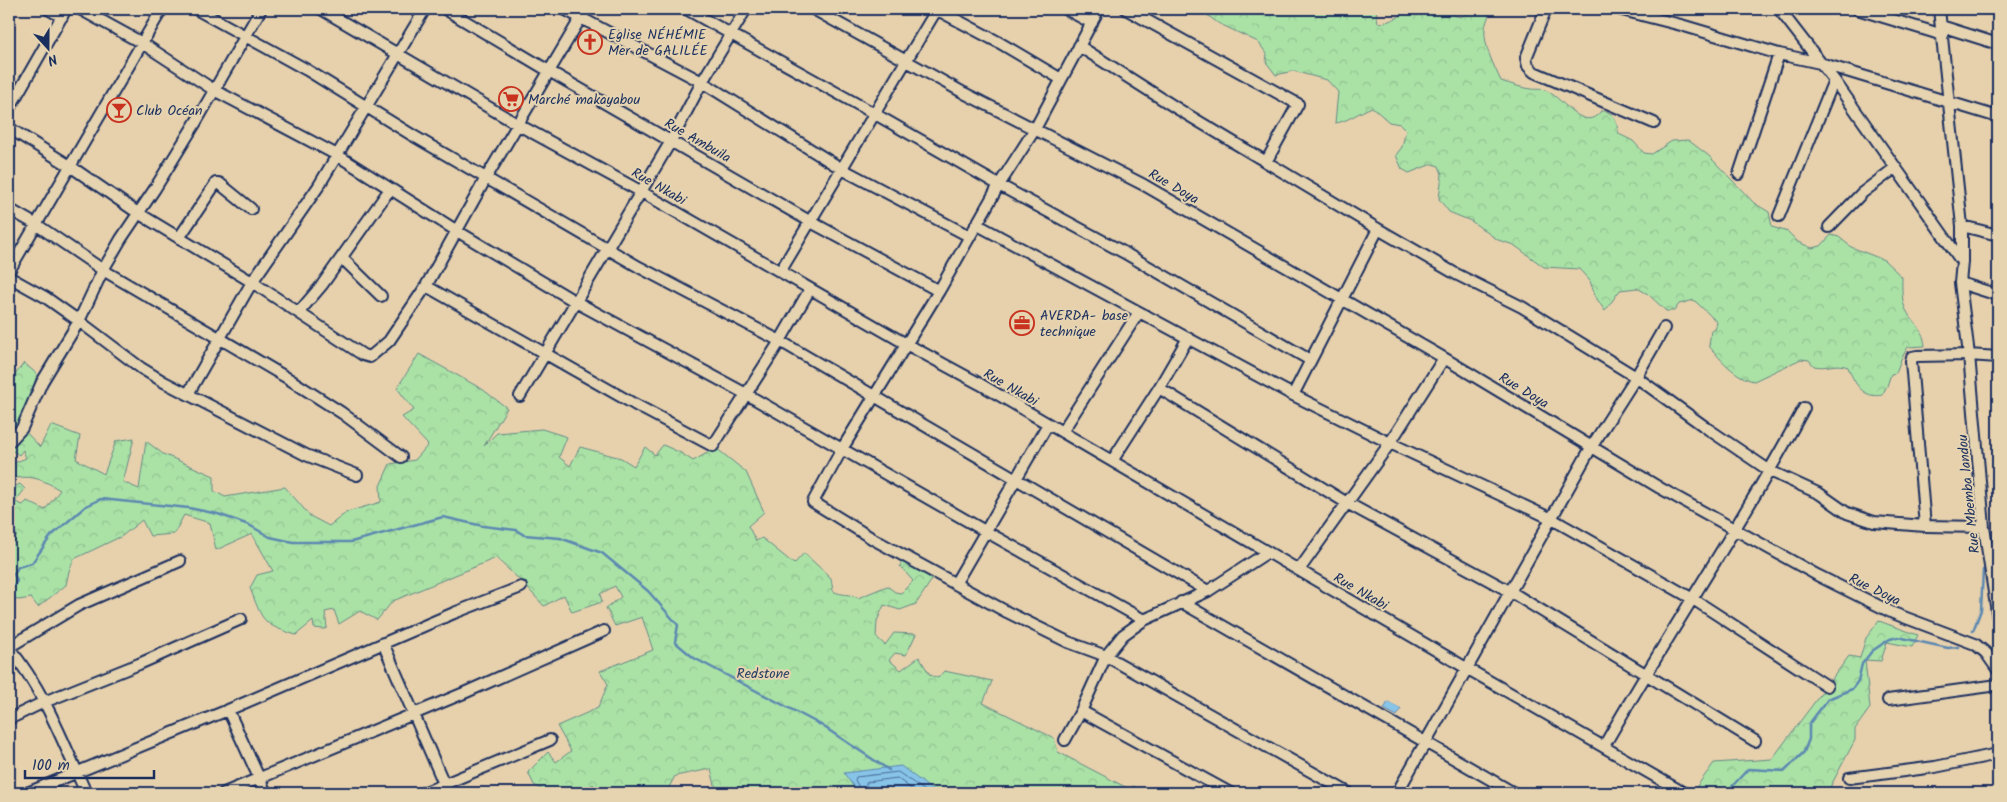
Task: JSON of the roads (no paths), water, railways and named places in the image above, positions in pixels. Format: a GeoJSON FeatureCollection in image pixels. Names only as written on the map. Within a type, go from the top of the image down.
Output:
{"type":"FeatureCollection","features":[{"type":"Feature","properties":{"kind":"street"},"geometry":{"type":"LineString","coordinates":[[9,109],[64,13],[48,9]]}},
{"type":"Feature","properties":{"kind":"street"},"geometry":{"type":"LineString","coordinates":[[80,9],[142,43],[214,90],[337,155],[457,231],[576,302],[746,394],[985,532],[1144,620]]}},
{"type":"Feature","properties":{"kind":"street"},"geometry":{"type":"LineString","coordinates":[[9,271],[162,9]]}},
{"type":"Feature","properties":{"kind":"street"},"geometry":{"type":"LineString","coordinates":[[196,9],[306,70],[486,178],[672,285],[780,341],[1208,591]]}},
{"type":"Feature","properties":{"kind":"street"},"geometry":{"type":"LineString","coordinates":[[11,437],[22,428],[50,367],[79,321],[103,270],[196,122],[261,9]]}},
{"type":"Feature","properties":{"kind":"street","name":"Rue Nkabi"},"geometry":{"type":"LineString","coordinates":[[321,9],[517,124],[640,190],[1062,432],[1684,793]]}},
{"type":"Feature","properties":{"kind":"street"},"geometry":{"type":"LineString","coordinates":[[188,394],[252,282],[303,209],[425,9]]}},
{"type":"Feature","properties":{"kind":"street","name":"Rue Ambuila"},"geometry":{"type":"LineString","coordinates":[[445,9],[811,222],[939,291]]}},
{"type":"Feature","properties":{"kind":"street"},"geometry":{"type":"LineString","coordinates":[[564,9],[702,82],[842,169],[969,236]]}},
{"type":"Feature","properties":{"kind":"street"},"geometry":{"type":"LineString","coordinates":[[9,128],[70,166],[138,213],[252,282],[363,355],[370,357],[389,341],[426,286],[517,124],[586,9]]}},
{"type":"Feature","properties":{"kind":"street"},"geometry":{"type":"LineString","coordinates":[[686,9],[876,114],[999,185],[1123,252],[1310,360]]}},
{"type":"Feature","properties":{"kind":"street"},"geometry":{"type":"LineString","coordinates":[[520,396],[640,190],[671,141],[702,82],[746,9]]}},
{"type":"Feature","properties":{"kind":"street","name":"Rue Doya"},"geometry":{"type":"LineString","coordinates":[[813,9],[964,93],[1144,185],[1444,358],[1660,488],[1862,599],[1924,626],[1975,644],[1986,653],[1998,670]]}},
{"type":"Feature","properties":{"kind":"street"},"geometry":{"type":"LineString","coordinates":[[780,272],[937,9],[1061,79]]}},
{"type":"Feature","properties":{"kind":"street"},"geometry":{"type":"LineString","coordinates":[[1066,9],[1092,22]]}},
{"type":"Feature","properties":{"kind":"street"},"geometry":{"type":"LineString","coordinates":[[1099,9],[1035,129],[976,224],[908,345],[842,450],[814,500],[814,504],[955,584],[1068,642],[1106,656],[1349,793]]}},
{"type":"Feature","properties":{"kind":"street"},"geometry":{"type":"LineString","coordinates":[[1126,9],[1298,104],[1266,162]]}},
{"type":"Feature","properties":{"kind":"street"},"geometry":{"type":"LineString","coordinates":[[1546,9],[1526,58],[1528,66],[1534,72],[1654,123]]}},
{"type":"Feature","properties":{"kind":"street"},"geometry":{"type":"LineString","coordinates":[[1618,9],[1681,25],[1779,54],[1820,62],[1998,117]]}},
{"type":"Feature","properties":{"kind":"street"},"geometry":{"type":"LineString","coordinates":[[1779,9],[1834,80],[1962,262]]}},
{"type":"Feature","properties":{"kind":"street"},"geometry":{"type":"LineString","coordinates":[[1857,9],[1998,44]]}},
{"type":"Feature","properties":{"kind":"street","name":"Rue Mbemba landou"},"geometry":{"type":"LineString","coordinates":[[1939,9],[1962,226],[1960,283],[1984,527],[1998,619]]}},
{"type":"Feature","properties":{"kind":"street"},"geometry":{"type":"LineString","coordinates":[[1079,46],[1378,229],[1456,274],[1522,307],[1636,376],[1708,429],[1770,471],[1820,494],[1847,513],[1868,521],[1925,526],[1984,527]]}},
{"type":"Feature","properties":{"kind":"street"},"geometry":{"type":"LineString","coordinates":[[1739,174],[1779,54]]}},
{"type":"Feature","properties":{"kind":"street"},"geometry":{"type":"LineString","coordinates":[[1779,216],[1834,80]]}},
{"type":"Feature","properties":{"kind":"street"},"geometry":{"type":"LineString","coordinates":[[1829,227],[1862,193],[1895,168]]}},
{"type":"Feature","properties":{"kind":"street"},"geometry":{"type":"LineString","coordinates":[[179,238],[216,183],[251,209]]}},
{"type":"Feature","properties":{"kind":"street"},"geometry":{"type":"LineString","coordinates":[[298,312],[342,258],[390,189]]}},
{"type":"Feature","properties":{"kind":"street"},"geometry":{"type":"LineString","coordinates":[[9,209],[37,225],[103,270],[334,408],[401,457]]}},
{"type":"Feature","properties":{"kind":"street"},"geometry":{"type":"LineString","coordinates":[[976,224],[1292,394],[1390,443],[1552,519],[1693,599],[1827,686]]}},
{"type":"Feature","properties":{"kind":"street"},"geometry":{"type":"LineString","coordinates":[[1962,226],[1998,235]]}},
{"type":"Feature","properties":{"kind":"street"},"geometry":{"type":"LineString","coordinates":[[1292,394],[1378,229]]}},
{"type":"Feature","properties":{"kind":"street"},"geometry":{"type":"LineString","coordinates":[[342,258],[381,296]]}},
{"type":"Feature","properties":{"kind":"street"},"geometry":{"type":"LineString","coordinates":[[9,277],[79,321],[141,368],[306,455],[357,475]]}},
{"type":"Feature","properties":{"kind":"street"},"geometry":{"type":"LineString","coordinates":[[1960,283],[1998,296]]}},
{"type":"Feature","properties":{"kind":"street"},"geometry":{"type":"LineString","coordinates":[[426,286],[712,446],[780,341],[810,289]]}},
{"type":"Feature","properties":{"kind":"street"},"geometry":{"type":"LineString","coordinates":[[1062,432],[1139,312]]}},
{"type":"Feature","properties":{"kind":"street"},"geometry":{"type":"LineString","coordinates":[[1397,793],[1592,446],[1664,328]]}},
{"type":"Feature","properties":{"kind":"street"},"geometry":{"type":"LineString","coordinates":[[1112,461],[1159,388],[1188,338]]}},
{"type":"Feature","properties":{"kind":"street"},"geometry":{"type":"LineString","coordinates":[[1925,526],[1912,358],[1917,356],[1969,360],[1998,357]]}},
{"type":"Feature","properties":{"kind":"street"},"geometry":{"type":"LineString","coordinates":[[1299,570],[1390,443],[1444,358]]}},
{"type":"Feature","properties":{"kind":"street"},"geometry":{"type":"LineString","coordinates":[[1159,388],[1347,503],[1511,592],[1755,741]]}},
{"type":"Feature","properties":{"kind":"street"},"geometry":{"type":"LineString","coordinates":[[1604,746],[1646,673],[1770,471],[1804,408]]}},
{"type":"Feature","properties":{"kind":"street"},"geometry":{"type":"LineString","coordinates":[[955,584],[1048,424]]}},
{"type":"Feature","properties":{"kind":"street"},"geometry":{"type":"LineString","coordinates":[[1065,740],[1113,644],[1144,620],[1208,591],[1268,552]]}},
{"type":"Feature","properties":{"kind":"street"},"geometry":{"type":"LineString","coordinates":[[86,793],[44,702],[9,648],[79,605],[180,561]]}},
{"type":"Feature","properties":{"kind":"street"},"geometry":{"type":"LineString","coordinates":[[27,793],[521,587]]}},
{"type":"Feature","properties":{"kind":"street"},"geometry":{"type":"LineString","coordinates":[[1181,602],[1425,744],[1514,793]]}},
{"type":"Feature","properties":{"kind":"street"},"geometry":{"type":"LineString","coordinates":[[9,719],[44,702],[121,672],[241,619]]}},
{"type":"Feature","properties":{"kind":"street"},"geometry":{"type":"LineString","coordinates":[[224,793],[464,693],[604,631]]}},
{"type":"Feature","properties":{"kind":"street"},"geometry":{"type":"LineString","coordinates":[[384,643],[415,712],[446,789]]}},
{"type":"Feature","properties":{"kind":"street"},"geometry":{"type":"LineString","coordinates":[[1888,700],[1998,685]]}},
{"type":"Feature","properties":{"kind":"street"},"geometry":{"type":"LineString","coordinates":[[228,710],[266,793]]}},
{"type":"Feature","properties":{"kind":"street"},"geometry":{"type":"LineString","coordinates":[[1081,711],[1230,793]]}},
{"type":"Feature","properties":{"kind":"street"},"geometry":{"type":"LineString","coordinates":[[423,793],[446,789],[550,740]]}},
{"type":"Feature","properties":{"kind":"street"},"geometry":{"type":"LineString","coordinates":[[1849,778],[1935,767],[1998,754]]}},
{"type":"Feature","properties":{"kind":"water"},"geometry":{"type":"Polygon","coordinates":[[[1388,702],[1401,709],[1397,716],[1384,709],[1388,702]]]}},
{"type":"Feature","properties":{"kind":"water"},"geometry":{"type":"Polygon","coordinates":[[[901,766],[936,793],[858,793],[844,773],[901,766]]]}},
{"type":"Feature","properties":{"kind":"waterway"},"geometry":{"type":"LineString","coordinates":[[9,592],[17,581],[14,574],[18,567],[32,563],[51,536],[86,506],[101,499],[189,508],[218,514],[249,525],[270,537],[293,542],[351,542],[443,517],[483,526],[516,530],[524,535],[560,538],[602,553],[648,591],[678,625],[675,642],[694,658],[821,725],[889,770]]}},
{"type":"Feature","properties":{"kind":"waterway"},"geometry":{"type":"LineString","coordinates":[[1992,559],[1998,552]]}},
{"type":"Feature","properties":{"kind":"waterway"},"geometry":{"type":"LineString","coordinates":[[1973,631],[1981,610],[1983,570]]}},
{"type":"Feature","properties":{"kind":"waterway"},"geometry":{"type":"LineString","coordinates":[[1726,793],[1748,769],[1785,771],[1804,752],[1809,739],[1809,724],[1828,699],[1852,689],[1858,681],[1862,664],[1872,651],[1890,639],[1898,637],[1948,648],[1958,647]]}},
{"type":"Feature","properties":{"kind":"place","name":"Eglise NÉHÉMIE Mer de GALILÉE"},"geometry":{"type":"Point","coordinates":[590,42]}},
{"type":"Feature","properties":{"kind":"place","name":"Marché makayabou"},"geometry":{"type":"Point","coordinates":[511,99]}},
{"type":"Feature","properties":{"kind":"place","name":"Club Océan"},"geometry":{"type":"Point","coordinates":[119,110]}},
{"type":"Feature","properties":{"kind":"place","name":"AVERDA- base technique"},"geometry":{"type":"Point","coordinates":[1022,323]}},
{"type":"Feature","properties":{"kind":"park label","name":"Redstone"},"geometry":{"type":"Point","coordinates":[763,673]}}]}
